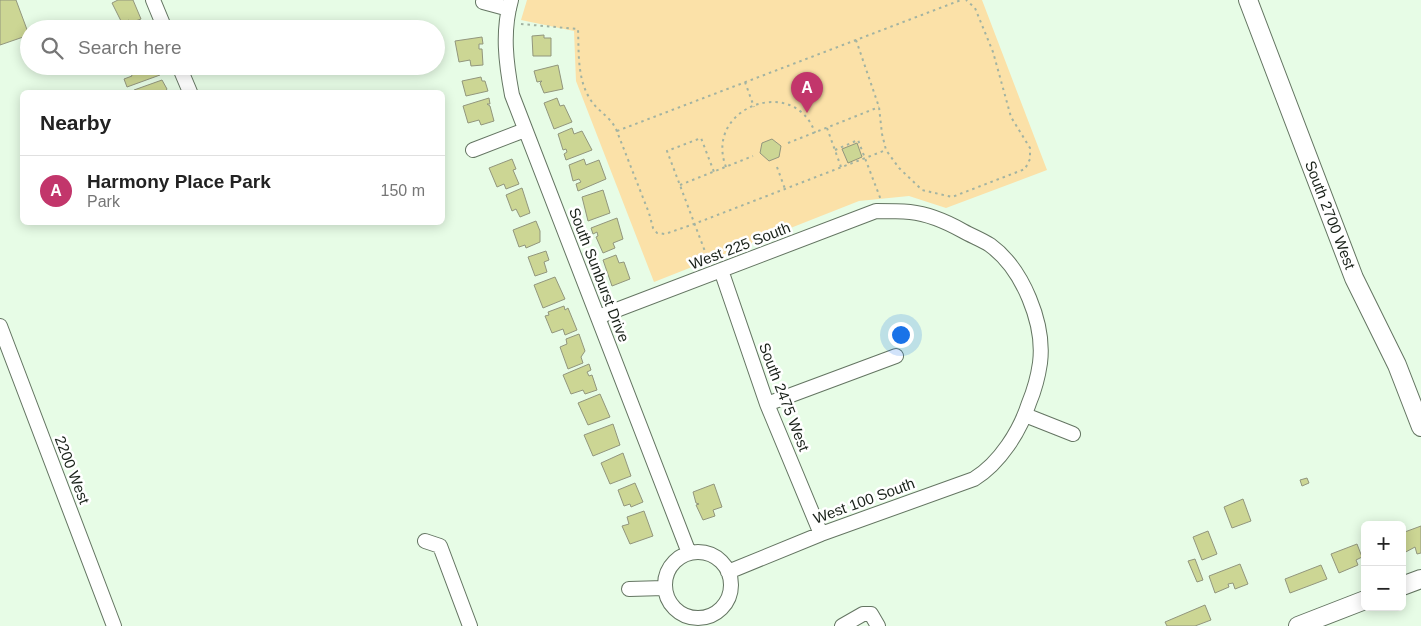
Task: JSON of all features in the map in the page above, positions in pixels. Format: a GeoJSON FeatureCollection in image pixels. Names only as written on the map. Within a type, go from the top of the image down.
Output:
{"type":"FeatureCollection","features":[{"type":"Feature","properties":{"kind":"main road","name":"South 2700 West"},"geometry":{"type":"LineString","coordinates":[[1248,0],[1354,278],[1397,365],[1421,426]]}},
{"type":"Feature","properties":{"kind":"main road"},"geometry":{"type":"LineString","coordinates":[[1406,585],[1421,579]]}},
{"type":"Feature","properties":{"kind":"main road"},"geometry":{"type":"LineString","coordinates":[[1298,626],[1361,602]]}},
{"type":"Feature","properties":{"kind":"street"},"geometry":{"type":"LineString","coordinates":[[153,0],[161,20]]}},
{"type":"Feature","properties":{"kind":"street"},"geometry":{"type":"LineString","coordinates":[[483,2],[510,4]]}},
{"type":"Feature","properties":{"kind":"street","name":"South Sunburst Drive"},"geometry":{"type":"LineString","coordinates":[[510,4],[505,52],[512,95],[689,553]]}},
{"type":"Feature","properties":{"kind":"street"},"geometry":{"type":"LineString","coordinates":[[183,75],[189,90]]}},
{"type":"Feature","properties":{"kind":"street"},"geometry":{"type":"LineString","coordinates":[[473,150],[525,130]]}},
{"type":"Feature","properties":{"kind":"street","name":"West 225 South"},"geometry":{"type":"LineString","coordinates":[[598,318],[876,211],[926,215],[958,228],[990,245],[1012,267],[1027,295],[1039,334],[1040,364],[1034,391],[1025,415]]}},
{"type":"Feature","properties":{"kind":"street","name":"South 2475 West"},"geometry":{"type":"LineString","coordinates":[[721,270],[767,404],[821,534]]}},
{"type":"Feature","properties":{"kind":"street","name":"2200 West"},"geometry":{"type":"LineString","coordinates":[[0,326],[114,626]]}},
{"type":"Feature","properties":{"kind":"street"},"geometry":{"type":"LineString","coordinates":[[767,404],[896,356]]}},
{"type":"Feature","properties":{"kind":"street"},"geometry":{"type":"LineString","coordinates":[[1025,415],[1073,434]]}},
{"type":"Feature","properties":{"kind":"street","name":"West 100 South"},"geometry":{"type":"LineString","coordinates":[[728,572],[821,534],[974,478],[983,473],[1003,450],[1013,437],[1025,415]]}},
{"type":"Feature","properties":{"kind":"street"},"geometry":{"type":"LineString","coordinates":[[425,540],[440,546],[470,626]]}},
{"type":"Feature","properties":{"kind":"street"},"geometry":{"type":"LineString","coordinates":[[689,553],[708,554],[716,558],[728,572],[731,583],[730,594],[725,605],[716,613],[706,618],[695,622],[677,612],[666,597],[664,588],[670,566],[679,558],[689,553]]}},
{"type":"Feature","properties":{"kind":"street"},"geometry":{"type":"LineString","coordinates":[[629,589],[664,588]]}},
{"type":"Feature","properties":{"kind":"street"},"geometry":{"type":"LineString","coordinates":[[842,626],[863,614],[871,614],[878,626]]}},
{"type":"Feature","properties":{"kind":"path"},"geometry":{"type":"LineString","coordinates":[[617,131],[961,0]]}},
{"type":"Feature","properties":{"kind":"path"},"geometry":{"type":"LineString","coordinates":[[856,40],[880,107],[882,134],[886,150],[899,168],[922,190],[952,197],[1025,169],[1030,159],[1030,148],[1011,117],[993,52],[975,8],[966,0]]}},
{"type":"Feature","properties":{"kind":"path"},"geometry":{"type":"LineString","coordinates":[[521,24],[578,30],[579,64],[582,82],[590,99],[597,108],[611,118],[649,213],[653,228],[657,233],[665,234],[694,224],[886,150]]}},
{"type":"Feature","properties":{"kind":"path"},"geometry":{"type":"LineString","coordinates":[[745,82],[754,106]]}},
{"type":"Feature","properties":{"kind":"path"},"geometry":{"type":"LineString","coordinates":[[726,166],[722,146],[724,135],[733,119],[762,102],[780,102],[792,106],[805,116],[815,133]]}},
{"type":"Feature","properties":{"kind":"path"},"geometry":{"type":"LineString","coordinates":[[788,143],[880,107]]}},
{"type":"Feature","properties":{"kind":"path"},"geometry":{"type":"LineString","coordinates":[[827,128],[842,167]]}},
{"type":"Feature","properties":{"kind":"path"},"geometry":{"type":"LineString","coordinates":[[709,262],[667,151],[701,138],[714,172]]}},
{"type":"Feature","properties":{"kind":"path"},"geometry":{"type":"LineString","coordinates":[[835,150],[858,140],[881,200]]}},
{"type":"Feature","properties":{"kind":"path"},"geometry":{"type":"LineString","coordinates":[[680,185],[753,156]]}},
{"type":"Feature","properties":{"kind":"path"},"geometry":{"type":"LineString","coordinates":[[777,167],[786,189]]}},
{"type":"Feature","properties":{"kind":"shaded area"},"geometry":{"type":"Polygon","coordinates":[[[527,0],[982,0],[1047,170],[946,208],[909,196],[859,201],[654,282],[576,81],[574,31],[521,20],[527,0]]]}},
{"type":"Feature","properties":{"kind":"building"},"geometry":{"type":"Polygon","coordinates":[[[0,0],[16,0],[23,20],[20,20],[20,38],[0,45],[0,0]]]}},
{"type":"Feature","properties":{"kind":"building"},"geometry":{"type":"Polygon","coordinates":[[[118,0],[133,0],[141,19],[120,20],[112,3],[118,0]]]}},
{"type":"Feature","properties":{"kind":"building"},"geometry":{"type":"Polygon","coordinates":[[[544,35],[544,38],[551,38],[551,56],[533,56],[532,36],[544,35]]]}},
{"type":"Feature","properties":{"kind":"building"},"geometry":{"type":"Polygon","coordinates":[[[482,37],[483,44],[479,44],[479,49],[482,49],[483,65],[471,66],[470,60],[459,62],[455,41],[482,37]]]}},
{"type":"Feature","properties":{"kind":"building"},"geometry":{"type":"Polygon","coordinates":[[[558,65],[563,89],[544,93],[540,83],[542,81],[537,82],[534,71],[558,65]]]}},
{"type":"Feature","properties":{"kind":"building"},"geometry":{"type":"Polygon","coordinates":[[[160,75],[127,87],[124,79],[132,76],[160,75]]]}},
{"type":"Feature","properties":{"kind":"building"},"geometry":{"type":"Polygon","coordinates":[[[481,77],[482,81],[485,81],[488,91],[466,96],[462,81],[481,77]]]}},
{"type":"Feature","properties":{"kind":"building"},"geometry":{"type":"Polygon","coordinates":[[[162,80],[167,89],[166,90],[134,90],[162,80]]]}},
{"type":"Feature","properties":{"kind":"building"},"geometry":{"type":"Polygon","coordinates":[[[489,98],[490,104],[487,104],[490,106],[494,121],[481,125],[479,120],[468,123],[463,106],[489,98]]]}},
{"type":"Feature","properties":{"kind":"building"},"geometry":{"type":"Polygon","coordinates":[[[557,98],[560,106],[564,105],[572,122],[554,129],[544,103],[557,98]]]}},
{"type":"Feature","properties":{"kind":"building"},"geometry":{"type":"Polygon","coordinates":[[[572,128],[574,134],[582,131],[592,150],[566,160],[564,154],[567,152],[566,149],[563,150],[558,134],[572,128]]]}},
{"type":"Feature","properties":{"kind":"building"},"geometry":{"type":"Polygon","coordinates":[[[772,139],[781,146],[779,157],[769,161],[760,153],[762,143],[772,139]]]}},
{"type":"Feature","properties":{"kind":"building"},"geometry":{"type":"Polygon","coordinates":[[[857,143],[862,157],[848,163],[842,149],[857,143]]]}},
{"type":"Feature","properties":{"kind":"building"},"geometry":{"type":"Polygon","coordinates":[[[512,159],[516,169],[513,170],[519,184],[506,189],[504,184],[497,187],[489,168],[512,159]]]}},
{"type":"Feature","properties":{"kind":"building"},"geometry":{"type":"Polygon","coordinates":[[[584,159],[586,165],[599,160],[606,179],[578,191],[576,184],[581,182],[579,179],[573,181],[569,165],[584,159]]]}},
{"type":"Feature","properties":{"kind":"building"},"geometry":{"type":"Polygon","coordinates":[[[522,188],[530,213],[520,217],[516,209],[512,211],[506,195],[522,188]]]}},
{"type":"Feature","properties":{"kind":"building"},"geometry":{"type":"Polygon","coordinates":[[[603,190],[610,213],[588,221],[582,197],[603,190]]]}},
{"type":"Feature","properties":{"kind":"building"},"geometry":{"type":"Polygon","coordinates":[[[617,218],[623,239],[613,243],[615,248],[603,253],[596,237],[598,236],[597,232],[593,234],[591,228],[617,218]]]}},
{"type":"Feature","properties":{"kind":"building"},"geometry":{"type":"Polygon","coordinates":[[[536,221],[540,231],[540,242],[526,248],[525,245],[519,247],[513,230],[536,221]]]}},
{"type":"Feature","properties":{"kind":"building"},"geometry":{"type":"Polygon","coordinates":[[[546,251],[549,260],[544,262],[547,272],[535,276],[528,257],[546,251]]]}},
{"type":"Feature","properties":{"kind":"building"},"geometry":{"type":"Polygon","coordinates":[[[616,255],[619,263],[624,262],[630,279],[612,286],[603,260],[616,255]]]}},
{"type":"Feature","properties":{"kind":"building"},"geometry":{"type":"Polygon","coordinates":[[[555,277],[565,299],[543,308],[534,285],[555,277]]]}},
{"type":"Feature","properties":{"kind":"building"},"geometry":{"type":"Polygon","coordinates":[[[564,306],[565,310],[568,308],[577,330],[565,335],[563,329],[552,333],[545,316],[549,315],[548,312],[564,306]]]}},
{"type":"Feature","properties":{"kind":"building"},"geometry":{"type":"Polygon","coordinates":[[[579,334],[585,351],[581,357],[583,363],[568,369],[560,347],[567,344],[566,339],[579,334]]]}},
{"type":"Feature","properties":{"kind":"building"},"geometry":{"type":"Polygon","coordinates":[[[589,364],[591,370],[587,372],[589,376],[592,375],[597,390],[585,394],[583,390],[571,394],[563,375],[589,364]]]}},
{"type":"Feature","properties":{"kind":"building"},"geometry":{"type":"Polygon","coordinates":[[[600,394],[610,417],[588,425],[578,403],[600,394]]]}},
{"type":"Feature","properties":{"kind":"building"},"geometry":{"type":"Polygon","coordinates":[[[613,424],[620,445],[593,456],[584,435],[613,424]]]}},
{"type":"Feature","properties":{"kind":"building"},"geometry":{"type":"Polygon","coordinates":[[[623,453],[631,476],[610,484],[601,463],[623,453]]]}},
{"type":"Feature","properties":{"kind":"building"},"geometry":{"type":"Polygon","coordinates":[[[1307,478],[1309,483],[1302,486],[1300,480],[1307,478]]]}},
{"type":"Feature","properties":{"kind":"building"},"geometry":{"type":"Polygon","coordinates":[[[635,483],[643,502],[631,507],[630,504],[624,506],[618,490],[635,483]]]}},
{"type":"Feature","properties":{"kind":"building"},"geometry":{"type":"Polygon","coordinates":[[[714,484],[722,507],[713,510],[715,516],[703,520],[696,505],[699,504],[696,503],[693,492],[714,484]]]}},
{"type":"Feature","properties":{"kind":"building"},"geometry":{"type":"Polygon","coordinates":[[[1243,499],[1251,521],[1232,528],[1224,507],[1243,499]]]}},
{"type":"Feature","properties":{"kind":"building"},"geometry":{"type":"Polygon","coordinates":[[[644,511],[653,536],[630,544],[622,526],[629,524],[627,517],[644,511]]]}},
{"type":"Feature","properties":{"kind":"building"},"geometry":{"type":"Polygon","coordinates":[[[1421,526],[1421,553],[1417,554],[1415,547],[1406,552],[1406,532],[1421,526]]]}},
{"type":"Feature","properties":{"kind":"building"},"geometry":{"type":"Polygon","coordinates":[[[1208,531],[1217,554],[1202,560],[1193,537],[1208,531]]]}},
{"type":"Feature","properties":{"kind":"building"},"geometry":{"type":"Polygon","coordinates":[[[1357,544],[1361,558],[1356,560],[1358,565],[1339,573],[1331,554],[1357,544]]]}},
{"type":"Feature","properties":{"kind":"building"},"geometry":{"type":"Polygon","coordinates":[[[1195,559],[1203,580],[1197,582],[1188,561],[1195,559]]]}},
{"type":"Feature","properties":{"kind":"building"},"geometry":{"type":"Polygon","coordinates":[[[1240,564],[1248,584],[1235,589],[1233,583],[1228,584],[1229,587],[1215,593],[1209,576],[1240,564]]]}},
{"type":"Feature","properties":{"kind":"building"},"geometry":{"type":"Polygon","coordinates":[[[1321,565],[1327,579],[1290,593],[1285,579],[1321,565]]]}},
{"type":"Feature","properties":{"kind":"building"},"geometry":{"type":"Polygon","coordinates":[[[1205,605],[1211,620],[1195,626],[1167,626],[1165,622],[1205,605]]]}},
{"type":"Feature","properties":{"kind":"place","name":"Harmony Place Park"},"geometry":{"type":"Point","coordinates":[807,113]}}]}
